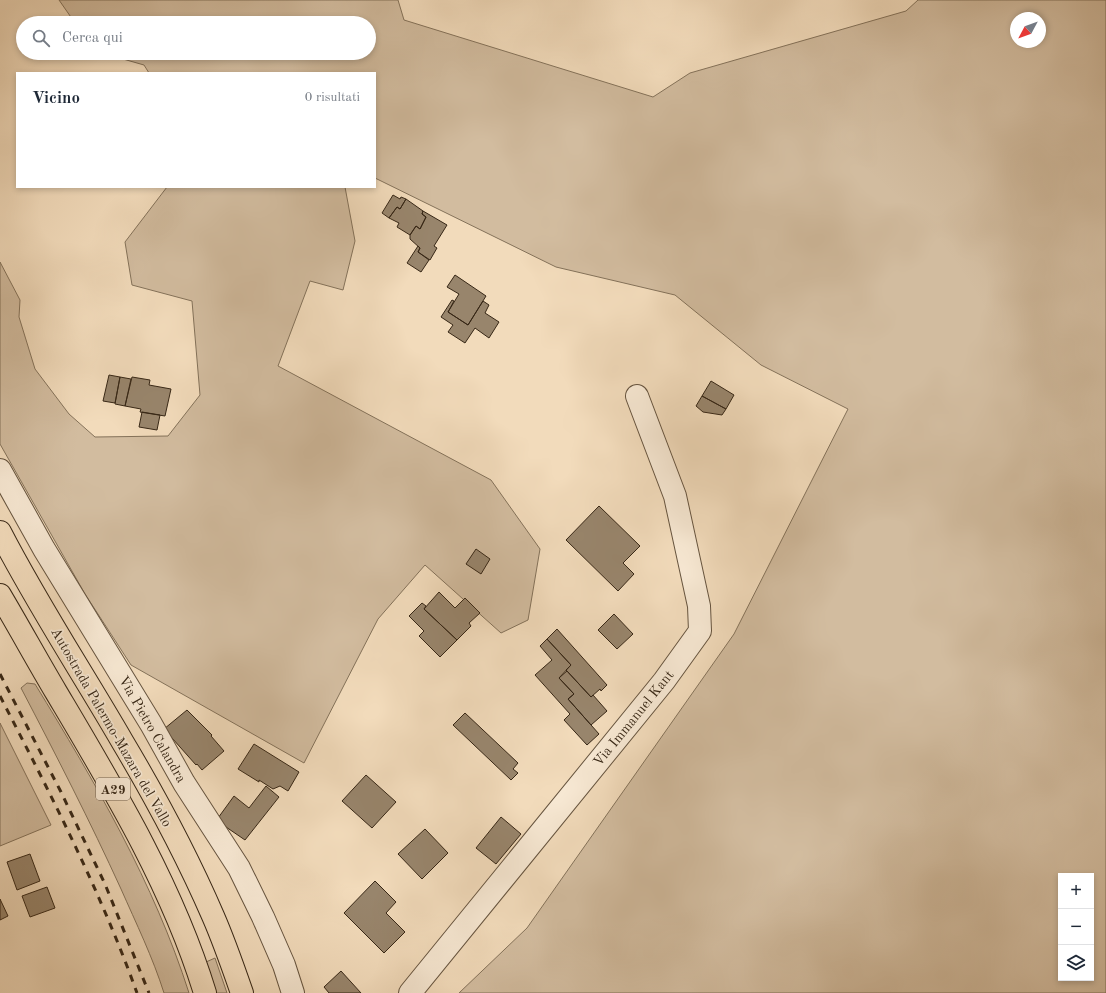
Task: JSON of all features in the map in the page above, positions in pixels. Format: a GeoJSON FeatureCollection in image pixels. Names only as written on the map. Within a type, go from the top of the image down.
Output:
{"type":"FeatureCollection","features":[{"type":"Feature","properties":{"kind":"highway","name":"Autostrada Palermo-Mazara del Vallo"},"geometry":{"type":"LineString","coordinates":[[0,532],[41,606],[123,742],[161,809],[198,882],[214,918],[242,993]]}},
{"type":"Feature","properties":{"kind":"highway","name":"Autostrada Palermo-Mazara del Vallo"},"geometry":{"type":"LineString","coordinates":[[0,595],[95,756],[144,848],[174,911],[198,971],[205,993]]}},
{"type":"Feature","properties":{"kind":"street","name":"Via Immanuel Kant"},"geometry":{"type":"LineString","coordinates":[[410,993],[664,681],[700,631],[699,606],[675,496],[637,396]]}},
{"type":"Feature","properties":{"kind":"street","name":"Via Pietro Calandra"},"geometry":{"type":"LineString","coordinates":[[0,470],[44,549],[151,724],[184,782],[239,868],[284,965],[293,993]]}},
{"type":"Feature","properties":{"kind":"shaded area"},"geometry":{"type":"Polygon","coordinates":[[[59,0],[398,0],[404,20],[653,97],[690,73],[906,11],[918,0],[1106,0],[1106,993],[459,993],[527,928],[734,634],[848,409],[761,365],[675,295],[556,267],[376,178],[376,72],[148,72],[144,65],[126,60],[376,60],[376,16],[70,16],[59,0]]]}},
{"type":"Feature","properties":{"kind":"shaded area"},"geometry":{"type":"Polygon","coordinates":[[[166,188],[345,188],[355,241],[343,290],[310,281],[278,366],[491,480],[540,549],[528,620],[501,633],[425,565],[378,619],[304,763],[131,665],[85,594],[0,444],[0,262],[20,300],[19,317],[35,369],[69,414],[95,437],[168,436],[200,395],[192,301],[132,285],[125,242],[166,188]]]}},
{"type":"Feature","properties":{"kind":"shaded area"},"geometry":{"type":"Polygon","coordinates":[[[27,683],[35,684],[101,796],[121,834],[159,912],[189,993],[164,993],[144,941],[109,864],[21,688],[27,683]]]}},
{"type":"Feature","properties":{"kind":"shaded area"},"geometry":{"type":"Polygon","coordinates":[[[0,723],[51,825],[0,846],[0,723]]]}},
{"type":"Feature","properties":{"kind":"shaded area"},"geometry":{"type":"Polygon","coordinates":[[[215,958],[227,993],[216,993],[206,962],[215,958]]]}},
{"type":"Feature","properties":{"kind":"building"},"geometry":{"type":"Polygon","coordinates":[[[393,195],[400,199],[401,197],[406,199],[400,209],[397,207],[389,218],[382,213],[393,195]]]}},
{"type":"Feature","properties":{"kind":"building"},"geometry":{"type":"Polygon","coordinates":[[[406,199],[423,211],[422,214],[426,217],[420,229],[416,226],[410,235],[397,227],[399,223],[389,218],[397,207],[400,209],[406,199]]]}},
{"type":"Feature","properties":{"kind":"building"},"geometry":{"type":"Polygon","coordinates":[[[423,211],[447,225],[434,246],[437,248],[430,260],[418,252],[420,248],[410,239],[410,235],[416,226],[420,229],[426,217],[422,214],[423,211]]]}},
{"type":"Feature","properties":{"kind":"building"},"geometry":{"type":"Polygon","coordinates":[[[418,246],[420,248],[418,252],[429,260],[421,272],[407,263],[418,246]]]}},
{"type":"Feature","properties":{"kind":"building"},"geometry":{"type":"Polygon","coordinates":[[[455,275],[486,296],[468,325],[448,312],[459,294],[447,287],[455,275]]]}},
{"type":"Feature","properties":{"kind":"building"},"geometry":{"type":"Polygon","coordinates":[[[452,300],[454,301],[448,312],[468,325],[483,301],[489,305],[485,313],[499,322],[489,338],[475,328],[465,343],[448,332],[453,325],[441,317],[452,300]]]}},
{"type":"Feature","properties":{"kind":"building"},"geometry":{"type":"Polygon","coordinates":[[[109,375],[120,377],[115,403],[103,401],[109,375]]]}},
{"type":"Feature","properties":{"kind":"building"},"geometry":{"type":"Polygon","coordinates":[[[120,377],[131,379],[125,406],[115,404],[120,377]]]}},
{"type":"Feature","properties":{"kind":"building"},"geometry":{"type":"Polygon","coordinates":[[[132,377],[150,380],[149,385],[171,389],[165,416],[140,412],[141,409],[125,406],[132,377]]]}},
{"type":"Feature","properties":{"kind":"building"},"geometry":{"type":"Polygon","coordinates":[[[711,381],[734,395],[726,409],[702,396],[711,381]]]}},
{"type":"Feature","properties":{"kind":"building"},"geometry":{"type":"Polygon","coordinates":[[[702,396],[726,409],[722,415],[703,412],[696,406],[702,396]]]}},
{"type":"Feature","properties":{"kind":"building"},"geometry":{"type":"Polygon","coordinates":[[[142,412],[160,415],[157,430],[139,427],[142,412]]]}},
{"type":"Feature","properties":{"kind":"building"},"geometry":{"type":"Polygon","coordinates":[[[599,506],[640,546],[623,563],[634,574],[618,591],[566,540],[599,506]]]}},
{"type":"Feature","properties":{"kind":"building"},"geometry":{"type":"Polygon","coordinates":[[[476,549],[490,559],[481,574],[466,564],[476,549]]]}},
{"type":"Feature","properties":{"kind":"building"},"geometry":{"type":"Polygon","coordinates":[[[439,592],[455,608],[465,598],[480,613],[469,623],[471,626],[457,640],[424,609],[439,592]]]}},
{"type":"Feature","properties":{"kind":"building"},"geometry":{"type":"Polygon","coordinates":[[[422,603],[426,606],[424,609],[457,640],[440,657],[419,636],[424,631],[409,616],[422,603]]]}},
{"type":"Feature","properties":{"kind":"building"},"geometry":{"type":"Polygon","coordinates":[[[614,614],[633,634],[617,649],[598,630],[614,614]]]}},
{"type":"Feature","properties":{"kind":"building"},"geometry":{"type":"Polygon","coordinates":[[[557,629],[607,685],[591,697],[566,670],[571,665],[547,639],[557,629]]]}},
{"type":"Feature","properties":{"kind":"building"},"geometry":{"type":"Polygon","coordinates":[[[547,639],[571,665],[559,678],[574,694],[568,699],[599,734],[587,745],[564,720],[570,714],[535,675],[552,660],[540,646],[547,639]]]}},
{"type":"Feature","properties":{"kind":"building"},"geometry":{"type":"Polygon","coordinates":[[[567,671],[591,697],[593,695],[607,711],[591,725],[568,699],[574,694],[559,678],[567,671]]]}},
{"type":"Feature","properties":{"kind":"building"},"geometry":{"type":"Polygon","coordinates":[[[187,710],[212,735],[211,736],[224,751],[202,770],[164,729],[187,710]]]}},
{"type":"Feature","properties":{"kind":"building"},"geometry":{"type":"Polygon","coordinates":[[[465,713],[518,763],[513,769],[518,773],[511,780],[453,725],[465,713]]]}},
{"type":"Feature","properties":{"kind":"building"},"geometry":{"type":"Polygon","coordinates":[[[254,744],[299,772],[288,791],[280,786],[273,789],[238,769],[254,744]]]}},
{"type":"Feature","properties":{"kind":"building"},"geometry":{"type":"Polygon","coordinates":[[[366,775],[396,802],[372,828],[342,801],[366,775]]]}},
{"type":"Feature","properties":{"kind":"building"},"geometry":{"type":"Polygon","coordinates":[[[266,786],[279,797],[245,840],[226,827],[218,818],[234,796],[249,808],[266,786]]]}},
{"type":"Feature","properties":{"kind":"building"},"geometry":{"type":"Polygon","coordinates":[[[501,817],[521,834],[496,864],[476,848],[501,817]]]}},
{"type":"Feature","properties":{"kind":"building"},"geometry":{"type":"Polygon","coordinates":[[[425,829],[448,853],[422,879],[398,854],[425,829]]]}},
{"type":"Feature","properties":{"kind":"building"},"geometry":{"type":"Polygon","coordinates":[[[30,854],[40,881],[17,890],[7,862],[30,854]]]}},
{"type":"Feature","properties":{"kind":"building"},"geometry":{"type":"Polygon","coordinates":[[[375,881],[396,902],[386,913],[405,932],[384,953],[344,913],[375,881]]]}},
{"type":"Feature","properties":{"kind":"building"},"geometry":{"type":"Polygon","coordinates":[[[47,887],[55,908],[30,917],[22,896],[47,887]]]}},
{"type":"Feature","properties":{"kind":"building"},"geometry":{"type":"Polygon","coordinates":[[[0,899],[8,916],[0,920],[0,899]]]}},
{"type":"Feature","properties":{"kind":"building"},"geometry":{"type":"Polygon","coordinates":[[[341,971],[361,993],[329,993],[324,987],[341,971]]]}},
{"type":"Feature","properties":{"kind":"railway"},"geometry":{"type":"LineString","coordinates":[[0,674],[61,792],[105,884],[149,993]]}},
{"type":"Feature","properties":{"kind":"railway"},"geometry":{"type":"LineString","coordinates":[[0,696],[56,805],[91,879],[123,955],[137,993]]}}]}
